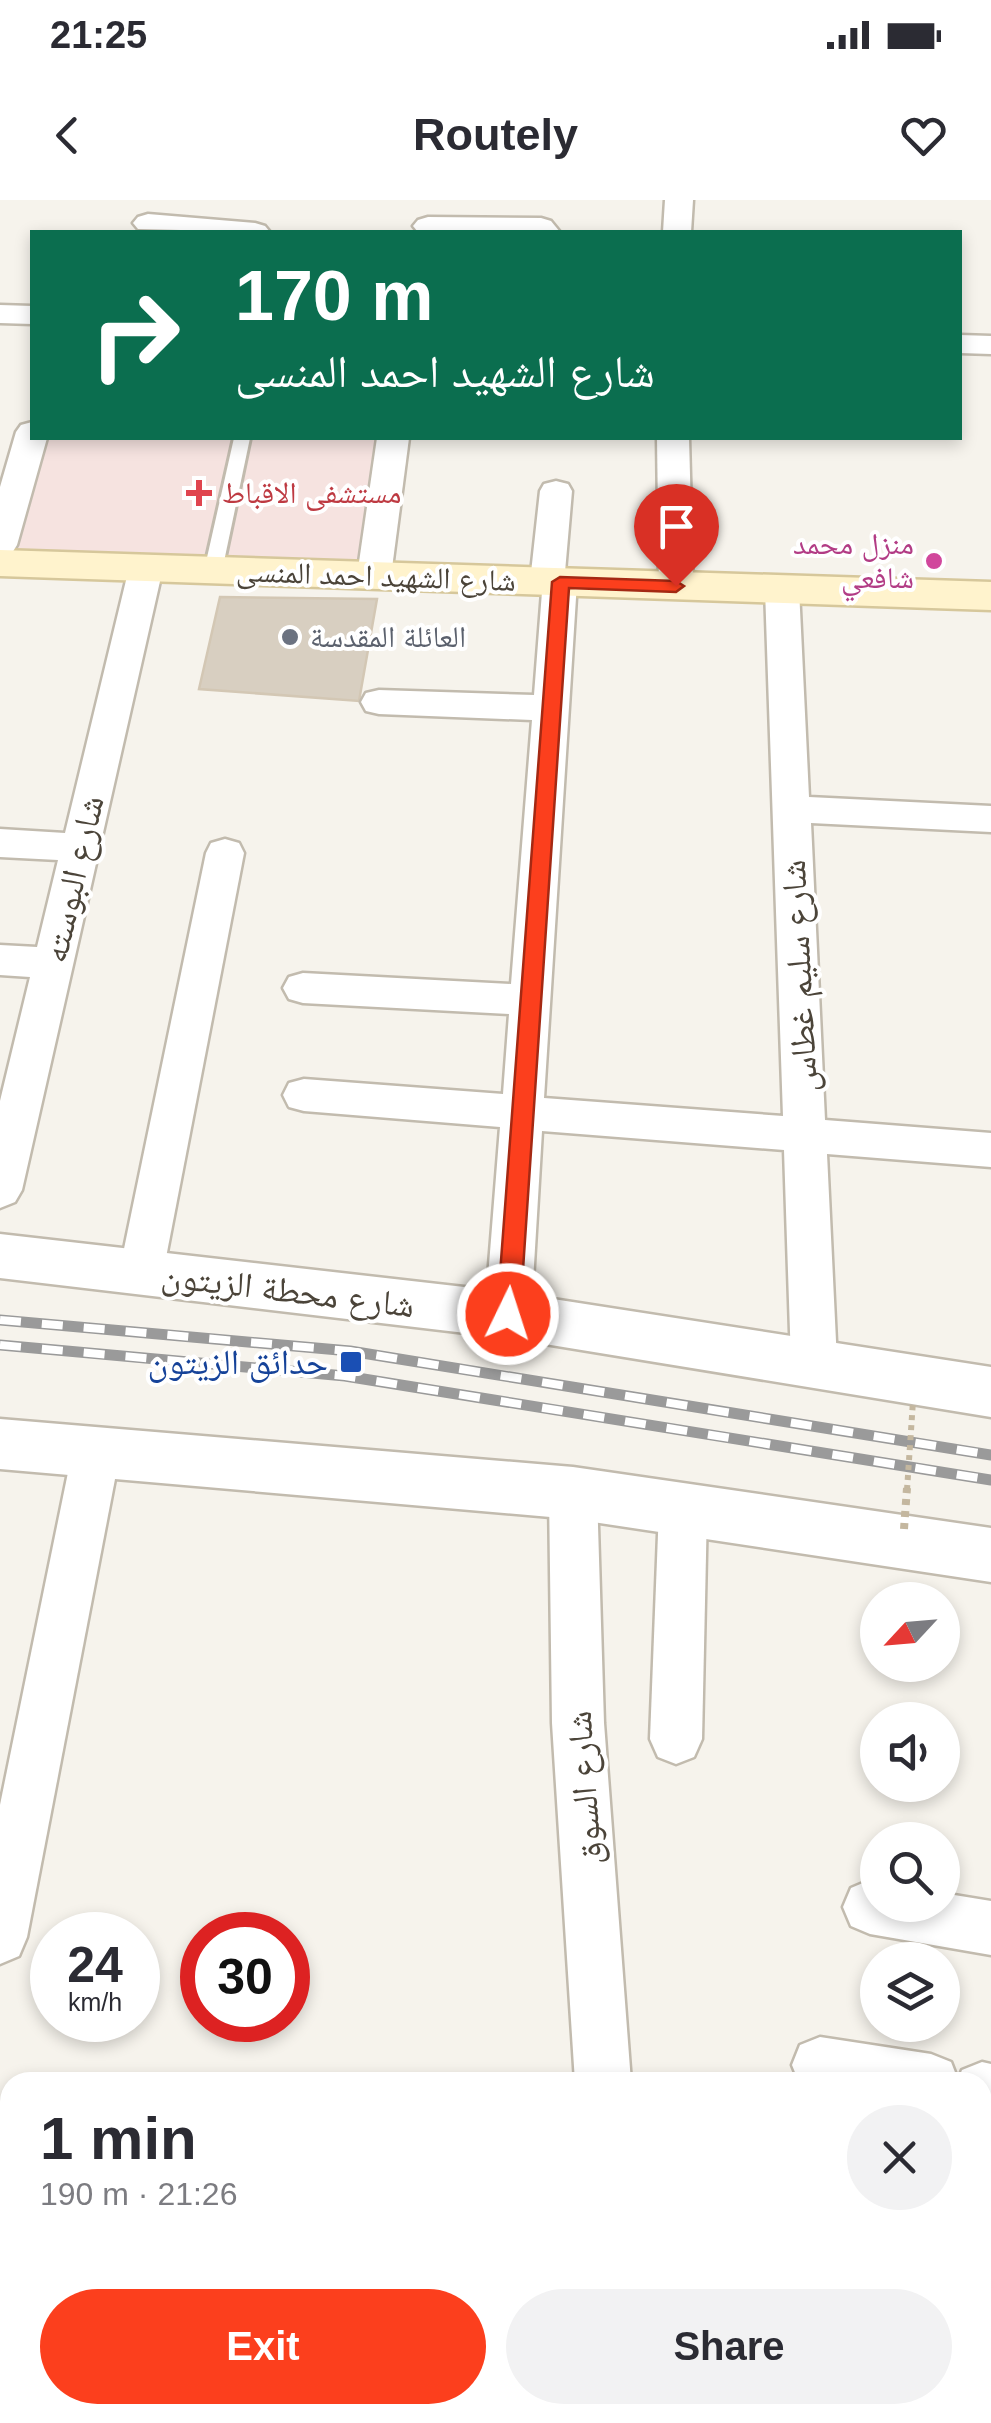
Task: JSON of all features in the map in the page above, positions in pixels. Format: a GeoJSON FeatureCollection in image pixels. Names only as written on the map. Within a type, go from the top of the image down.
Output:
{"type":"FeatureCollection","features":[{"type":"Feature","properties":{"kind":"main road","name":"شارع الشهيد احمد المنسى"},"geometry":{"type":"LineString","coordinates":[[0,564],[991,596]]}},
{"type":"Feature","properties":{"kind":"street"},"geometry":{"type":"LineString","coordinates":[[677,230],[679,200]]}},
{"type":"Feature","properties":{"kind":"street"},"geometry":{"type":"LineString","coordinates":[[150,219],[239,230]]}},
{"type":"Feature","properties":{"kind":"street"},"geometry":{"type":"LineString","coordinates":[[429,220],[544,230]]}},
{"type":"Feature","properties":{"kind":"street"},"geometry":{"type":"LineString","coordinates":[[0,314],[30,315]]}},
{"type":"Feature","properties":{"kind":"street"},"geometry":{"type":"LineString","coordinates":[[962,344],[991,346]]}},
{"type":"Feature","properties":{"kind":"street"},"geometry":{"type":"LineString","coordinates":[[0,545],[30,439]]}},
{"type":"Feature","properties":{"kind":"street"},"geometry":{"type":"LineString","coordinates":[[374,576],[393,440]]}},
{"type":"Feature","properties":{"kind":"street"},"geometry":{"type":"LineString","coordinates":[[673,440],[676,586]]}},
{"type":"Feature","properties":{"kind":"street"},"geometry":{"type":"LineString","coordinates":[[508,1314],[550,708],[556,491]]}},
{"type":"Feature","properties":{"kind":"street","name":"شارع البوسته"},"geometry":{"type":"LineString","coordinates":[[0,1190],[146,568]]}},
{"type":"Feature","properties":{"kind":"street","name":"شارع سليم غطاس"},"geometry":{"type":"LineString","coordinates":[[782,590],[814,1362]]}},
{"type":"Feature","properties":{"kind":"street"},"geometry":{"type":"LineString","coordinates":[[379,702],[550,708]]}},
{"type":"Feature","properties":{"kind":"street"},"geometry":{"type":"LineString","coordinates":[[791,809],[991,819]]}},
{"type":"Feature","properties":{"kind":"street"},"geometry":{"type":"LineString","coordinates":[[0,843],[80,848]]}},
{"type":"Feature","properties":{"kind":"street"},"geometry":{"type":"LineString","coordinates":[[141,1273],[224,853]]}},
{"type":"Feature","properties":{"kind":"street"},"geometry":{"type":"LineString","coordinates":[[0,960],[54,964]]}},
{"type":"Feature","properties":{"kind":"street"},"geometry":{"type":"LineString","coordinates":[[303,988],[530,1000]]}},
{"type":"Feature","properties":{"kind":"street"},"geometry":{"type":"LineString","coordinates":[[304,1095],[991,1150]]}},
{"type":"Feature","properties":{"kind":"street","name":"شارع محطة الزيتون"},"geometry":{"type":"LineString","coordinates":[[0,1256],[508,1314],[991,1392]]}},
{"type":"Feature","properties":{"kind":"street"},"geometry":{"type":"LineString","coordinates":[[0,1444],[573,1492],[991,1555]]}},
{"type":"Feature","properties":{"kind":"street"},"geometry":{"type":"LineString","coordinates":[[0,1937],[96,1453]]}},
{"type":"Feature","properties":{"kind":"street","name":"شارع السوق"},"geometry":{"type":"LineString","coordinates":[[573,1492],[578,1722],[603,2072]]}},
{"type":"Feature","properties":{"kind":"street"},"geometry":{"type":"LineString","coordinates":[[676,1739],[684,1509]]}},
{"type":"Feature","properties":{"kind":"street"},"geometry":{"type":"LineString","coordinates":[[958,1922],[991,1928]]}},
{"type":"Feature","properties":{"kind":"street"},"geometry":{"type":"LineString","coordinates":[[820,2066],[862,2072]]}},
{"type":"Feature","properties":{"kind":"lane"},"geometry":{"type":"LineString","coordinates":[[213,571],[242,440]]}},
{"type":"Feature","properties":{"kind":"path"},"geometry":{"type":"LineString","coordinates":[[904,1529],[913,1401]]}},
{"type":"Feature","properties":{"kind":"shaded area","name":"مستشفى الاقباط"},"geometry":{"type":"Polygon","coordinates":[[[44,440],[379,440],[361,563],[9,549],[44,440]]]}},
{"type":"Feature","properties":{"kind":"building","name":"العائلة المقدسة"},"geometry":{"type":"Polygon","coordinates":[[[220,597],[377,599],[359,701],[199,689],[220,597]]]}},
{"type":"Feature","properties":{"kind":"railway"},"geometry":{"type":"LineString","coordinates":[[0,1320],[350,1351],[991,1455]]}},
{"type":"Feature","properties":{"kind":"railway"},"geometry":{"type":"LineString","coordinates":[[0,1345],[345,1376],[991,1480]]}},
{"type":"Feature","properties":{"kind":"place","name":"مستشفى الاقباط"},"geometry":{"type":"Point","coordinates":[199,493]}},
{"type":"Feature","properties":{"kind":"place","name":"منزل محمد شافعي"},"geometry":{"type":"Point","coordinates":[934,561]}},
{"type":"Feature","properties":{"kind":"place","name":"العائلة المقدسة"},"geometry":{"type":"Point","coordinates":[290,637]}},
{"type":"Feature","properties":{"kind":"place","name":"حدائق الزيتون"},"geometry":{"type":"Point","coordinates":[351,1362]}},
{"type":"Feature","properties":{"kind":"route"},"geometry":{"type":"LineString","coordinates":[[508,1314],[560,582],[676,586]]}}]}
